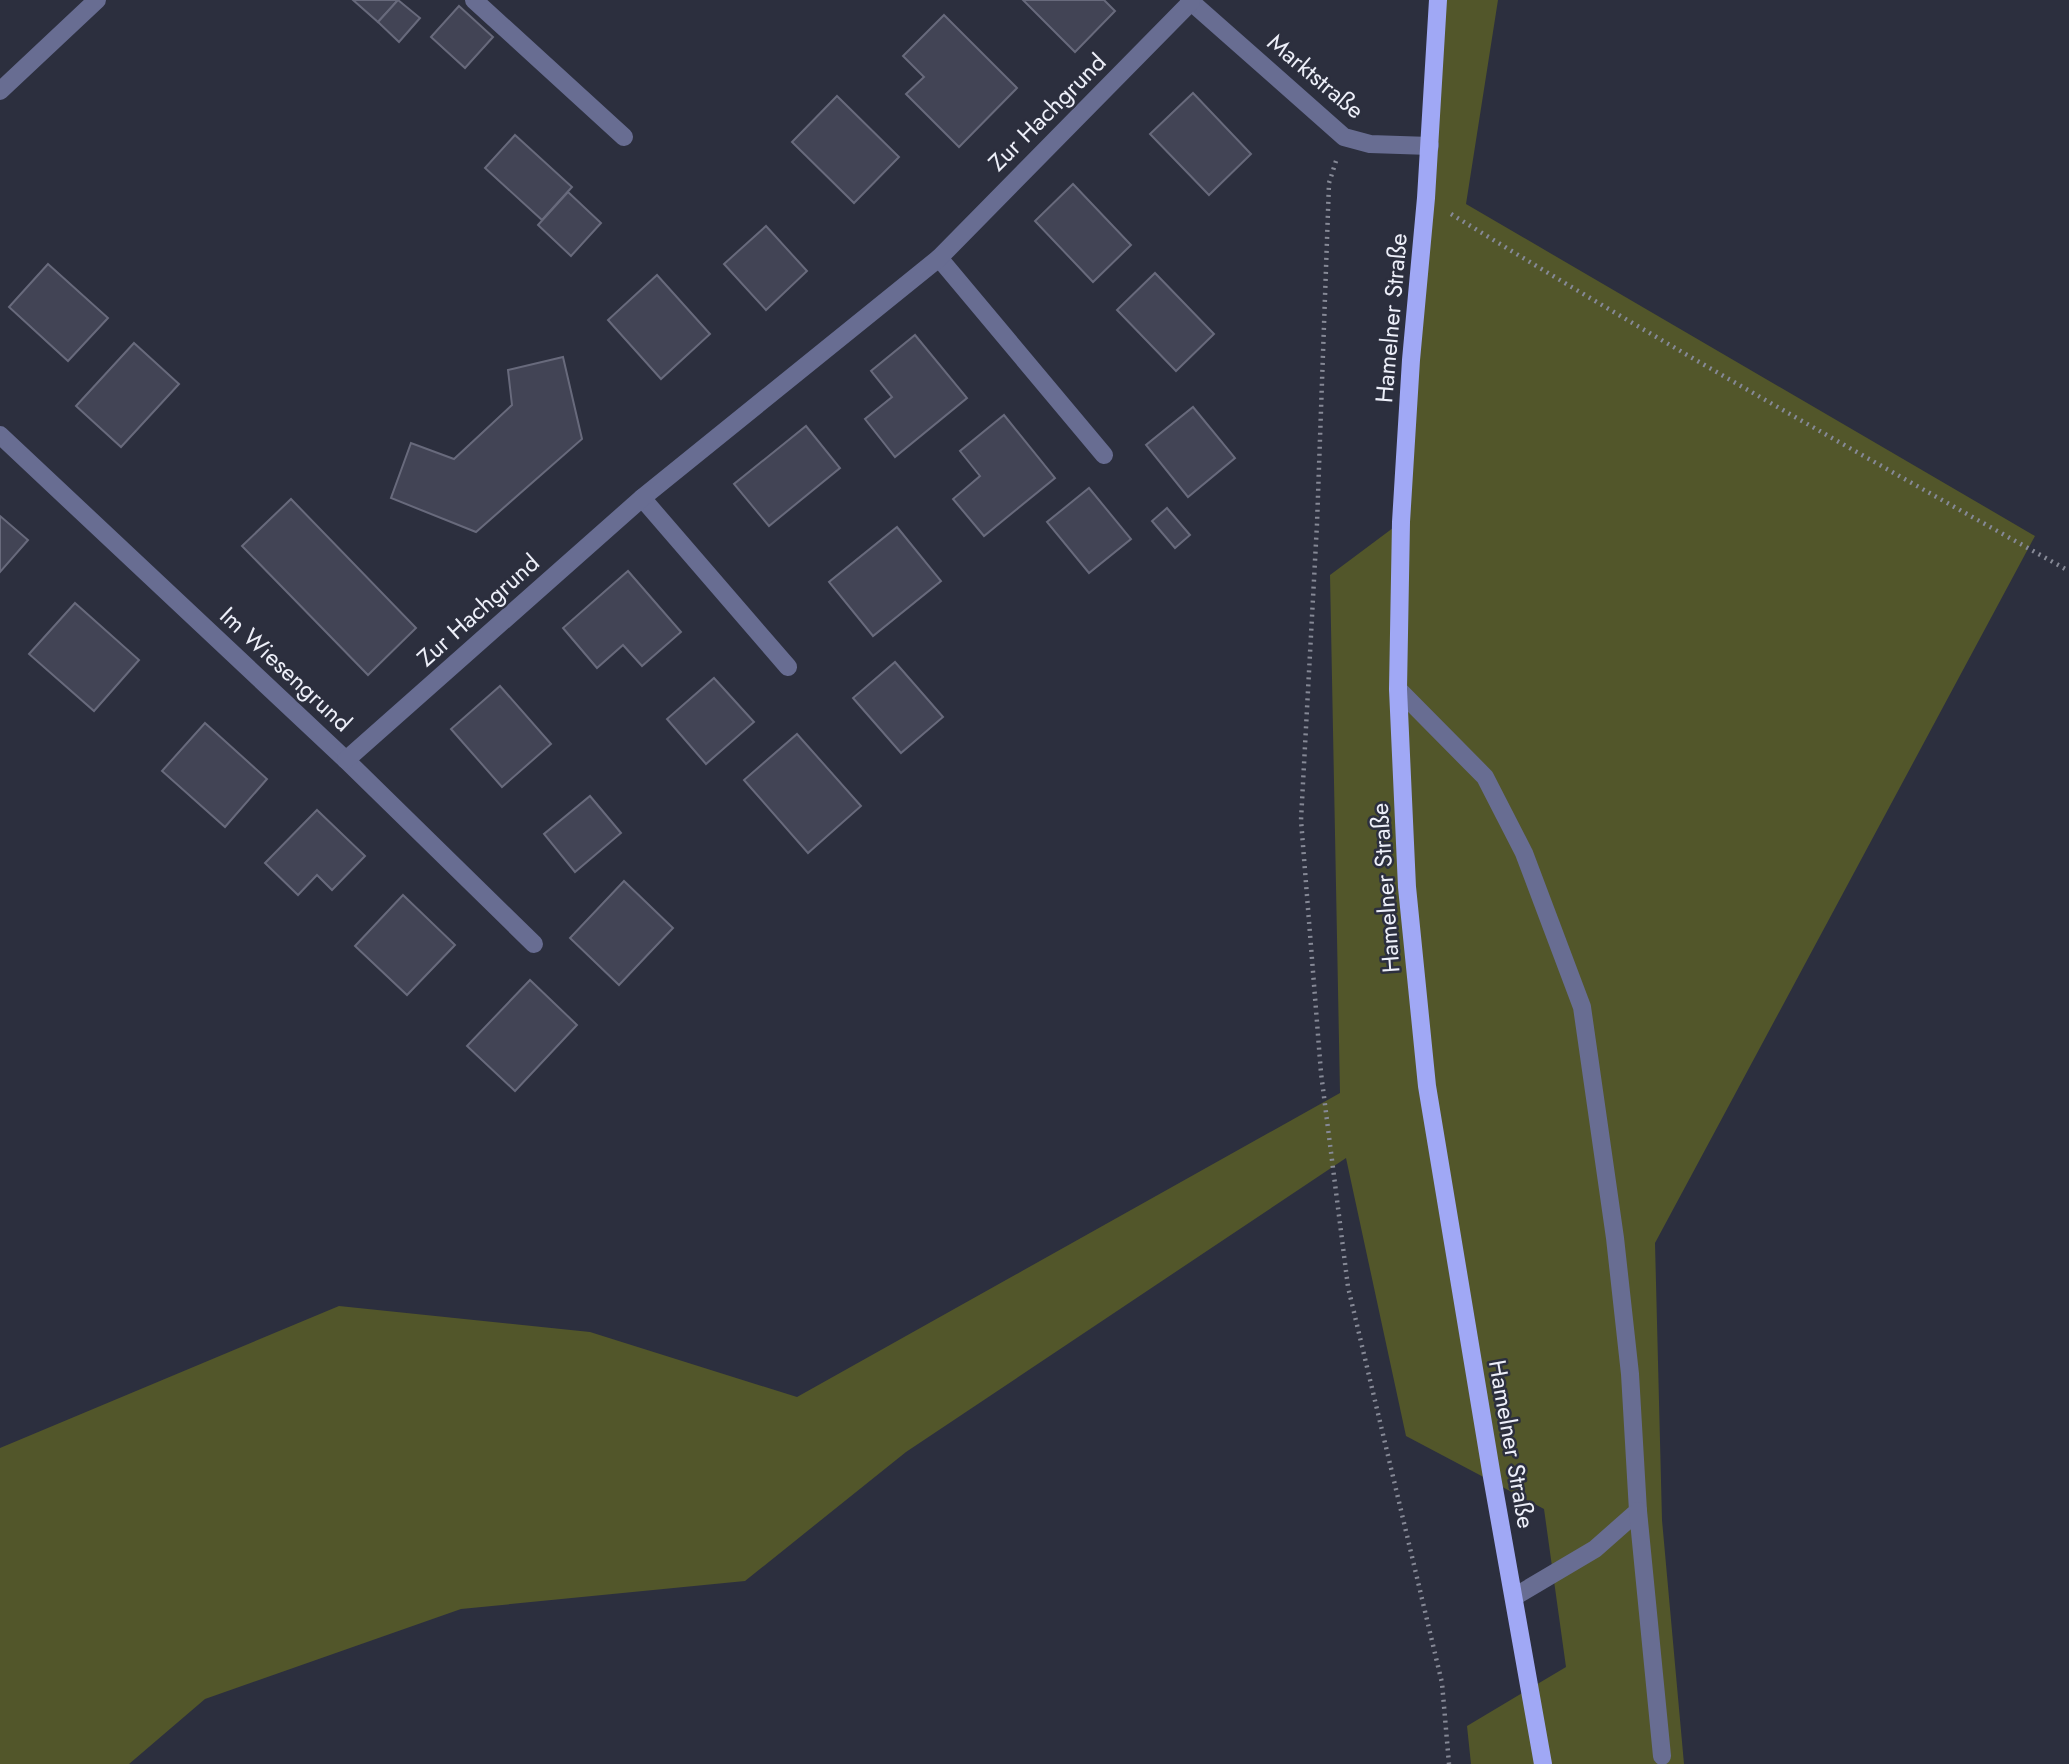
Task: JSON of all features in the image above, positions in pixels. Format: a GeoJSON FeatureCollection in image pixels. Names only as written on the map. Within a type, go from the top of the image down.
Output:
{"type":"FeatureCollection","features":[{"type":"Feature","properties":{"kind":"main road","name":"Hamelner Straße"},"geometry":{"type":"LineString","coordinates":[[1438,0],[1430,146],[1411,360],[1401,522],[1398,689],[1407,887],[1427,1086],[1544,1764]]}},
{"type":"Feature","properties":{"kind":"street"},"geometry":{"type":"LineString","coordinates":[[0,91],[97,0]]}},
{"type":"Feature","properties":{"kind":"street"},"geometry":{"type":"LineString","coordinates":[[474,0],[624,137]]}},
{"type":"Feature","properties":{"kind":"street","name":"Marktstraße"},"geometry":{"type":"LineString","coordinates":[[1190,1],[1344,137],[1370,144],[1430,146]]}},
{"type":"Feature","properties":{"kind":"street","name":"Zur Hachgrund"},"geometry":{"type":"LineString","coordinates":[[346,760],[642,498],[939,258],[1190,1]]}},
{"type":"Feature","properties":{"kind":"street"},"geometry":{"type":"LineString","coordinates":[[939,258],[1104,455]]}},
{"type":"Feature","properties":{"kind":"street","name":"Im Wiesengrund"},"geometry":{"type":"LineString","coordinates":[[0,435],[346,760],[534,944]]}},
{"type":"Feature","properties":{"kind":"street"},"geometry":{"type":"LineString","coordinates":[[642,498],[788,667]]}},
{"type":"Feature","properties":{"kind":"street"},"geometry":{"type":"LineString","coordinates":[[1398,689],[1485,777],[1524,853],[1582,1007],[1617,1252],[1630,1374],[1638,1511],[1662,1756]]}},
{"type":"Feature","properties":{"kind":"street"},"geometry":{"type":"LineString","coordinates":[[1514,1597],[1595,1549],[1638,1511]]}},
{"type":"Feature","properties":{"kind":"path"},"geometry":{"type":"LineString","coordinates":[[1344,137],[1329,183],[1317,524],[1301,820],[1321,1073],[1348,1287],[1442,1683],[1448,1764]]}},
{"type":"Feature","properties":{"kind":"path"},"geometry":{"type":"LineString","coordinates":[[1426,198],[1715,371],[2069,572]]}},
{"type":"Feature","properties":{"kind":"green space"},"geometry":{"type":"Polygon","coordinates":[[[1438,0],[1498,0],[1466,204],[2035,536],[1655,1243],[1662,1520],[1684,1764],[1471,1764],[1467,1726],[1566,1667],[1544,1509],[1406,1436],[1346,1158],[906,1452],[745,1581],[461,1609],[205,1699],[129,1764],[0,1764],[0,1448],[339,1306],[590,1332],[797,1397],[1340,1093],[1330,575],[1401,522],[1438,0]]]}},
{"type":"Feature","properties":{"kind":"building"},"geometry":{"type":"Polygon","coordinates":[[[353,0],[398,0],[378,22],[353,0]]]}},
{"type":"Feature","properties":{"kind":"building"},"geometry":{"type":"Polygon","coordinates":[[[398,0],[420,18],[399,42],[378,22],[398,0]]]}},
{"type":"Feature","properties":{"kind":"building"},"geometry":{"type":"Polygon","coordinates":[[[1023,0],[1104,0],[1115,11],[1075,52],[1023,0]]]}},
{"type":"Feature","properties":{"kind":"building"},"geometry":{"type":"Polygon","coordinates":[[[459,6],[493,37],[465,68],[431,37],[459,6]]]}},
{"type":"Feature","properties":{"kind":"building"},"geometry":{"type":"Polygon","coordinates":[[[944,15],[1017,88],[959,147],[906,94],[924,77],[903,56],[944,15]]]}},
{"type":"Feature","properties":{"kind":"building"},"geometry":{"type":"Polygon","coordinates":[[[1193,93],[1251,154],[1209,195],[1150,134],[1193,93]]]}},
{"type":"Feature","properties":{"kind":"building"},"geometry":{"type":"Polygon","coordinates":[[[837,96],[899,157],[854,203],[792,142],[837,96]]]}},
{"type":"Feature","properties":{"kind":"building"},"geometry":{"type":"Polygon","coordinates":[[[515,135],[572,187],[542,220],[485,168],[515,135]]]}},
{"type":"Feature","properties":{"kind":"building"},"geometry":{"type":"Polygon","coordinates":[[[1073,184],[1131,245],[1093,282],[1035,221],[1073,184]]]}},
{"type":"Feature","properties":{"kind":"building"},"geometry":{"type":"Polygon","coordinates":[[[568,192],[601,223],[571,256],[538,225],[568,192]]]}},
{"type":"Feature","properties":{"kind":"building"},"geometry":{"type":"Polygon","coordinates":[[[766,226],[807,271],[766,310],[724,264],[766,226]]]}},
{"type":"Feature","properties":{"kind":"building"},"geometry":{"type":"Polygon","coordinates":[[[48,264],[108,318],[68,361],[9,307],[48,264]]]}},
{"type":"Feature","properties":{"kind":"building"},"geometry":{"type":"Polygon","coordinates":[[[1155,273],[1214,334],[1176,371],[1117,310],[1155,273]]]}},
{"type":"Feature","properties":{"kind":"building"},"geometry":{"type":"Polygon","coordinates":[[[657,275],[710,334],[661,379],[608,320],[657,275]]]}},
{"type":"Feature","properties":{"kind":"building"},"geometry":{"type":"Polygon","coordinates":[[[915,335],[967,398],[895,457],[865,419],[892,397],[871,371],[915,335]]]}},
{"type":"Feature","properties":{"kind":"building"},"geometry":{"type":"Polygon","coordinates":[[[134,343],[179,384],[121,447],[76,406],[134,343]]]}},
{"type":"Feature","properties":{"kind":"building"},"geometry":{"type":"Polygon","coordinates":[[[563,357],[582,439],[476,532],[391,498],[411,443],[454,459],[512,405],[508,370],[563,357]]]}},
{"type":"Feature","properties":{"kind":"building"},"geometry":{"type":"Polygon","coordinates":[[[1193,407],[1235,458],[1188,497],[1146,445],[1193,407]]]}},
{"type":"Feature","properties":{"kind":"building"},"geometry":{"type":"Polygon","coordinates":[[[1004,415],[1055,478],[984,536],[953,499],[980,476],[960,451],[1004,415]]]}},
{"type":"Feature","properties":{"kind":"building"},"geometry":{"type":"Polygon","coordinates":[[[806,426],[840,468],[769,526],[734,484],[806,426]]]}},
{"type":"Feature","properties":{"kind":"building"},"geometry":{"type":"Polygon","coordinates":[[[1089,488],[1131,539],[1089,573],[1047,522],[1089,488]]]}},
{"type":"Feature","properties":{"kind":"building"},"geometry":{"type":"Polygon","coordinates":[[[291,499],[416,628],[368,675],[242,546],[291,499]]]}},
{"type":"Feature","properties":{"kind":"building"},"geometry":{"type":"Polygon","coordinates":[[[1167,508],[1190,535],[1175,548],[1152,521],[1167,508]]]}},
{"type":"Feature","properties":{"kind":"building"},"geometry":{"type":"Polygon","coordinates":[[[0,516],[28,540],[0,572],[0,516]]]}},
{"type":"Feature","properties":{"kind":"building"},"geometry":{"type":"Polygon","coordinates":[[[897,527],[941,581],[873,636],[829,582],[897,527]]]}},
{"type":"Feature","properties":{"kind":"building"},"geometry":{"type":"Polygon","coordinates":[[[628,571],[681,632],[642,666],[623,645],[597,668],[563,628],[628,571]]]}},
{"type":"Feature","properties":{"kind":"building"},"geometry":{"type":"Polygon","coordinates":[[[75,603],[139,660],[94,711],[29,654],[75,603]]]}},
{"type":"Feature","properties":{"kind":"building"},"geometry":{"type":"Polygon","coordinates":[[[895,662],[943,717],[901,753],[853,698],[895,662]]]}},
{"type":"Feature","properties":{"kind":"building"},"geometry":{"type":"Polygon","coordinates":[[[714,678],[754,722],[706,764],[667,719],[714,678]]]}},
{"type":"Feature","properties":{"kind":"building"},"geometry":{"type":"Polygon","coordinates":[[[500,686],[551,744],[502,787],[451,729],[500,686]]]}},
{"type":"Feature","properties":{"kind":"building"},"geometry":{"type":"Polygon","coordinates":[[[205,723],[267,779],[225,827],[162,771],[205,723]]]}},
{"type":"Feature","properties":{"kind":"building"},"geometry":{"type":"Polygon","coordinates":[[[797,734],[861,806],[808,853],[744,780],[797,734]]]}},
{"type":"Feature","properties":{"kind":"building"},"geometry":{"type":"Polygon","coordinates":[[[590,796],[621,833],[575,872],[544,834],[590,796]]]}},
{"type":"Feature","properties":{"kind":"building"},"geometry":{"type":"Polygon","coordinates":[[[317,810],[365,856],[332,890],[317,875],[298,895],[265,863],[317,810]]]}},
{"type":"Feature","properties":{"kind":"building"},"geometry":{"type":"Polygon","coordinates":[[[624,881],[673,928],[619,985],[570,938],[624,881]]]}},
{"type":"Feature","properties":{"kind":"building"},"geometry":{"type":"Polygon","coordinates":[[[403,895],[455,945],[407,995],[355,946],[403,895]]]}},
{"type":"Feature","properties":{"kind":"building"},"geometry":{"type":"Polygon","coordinates":[[[530,980],[577,1025],[515,1091],[467,1046],[530,980]]]}}]}
